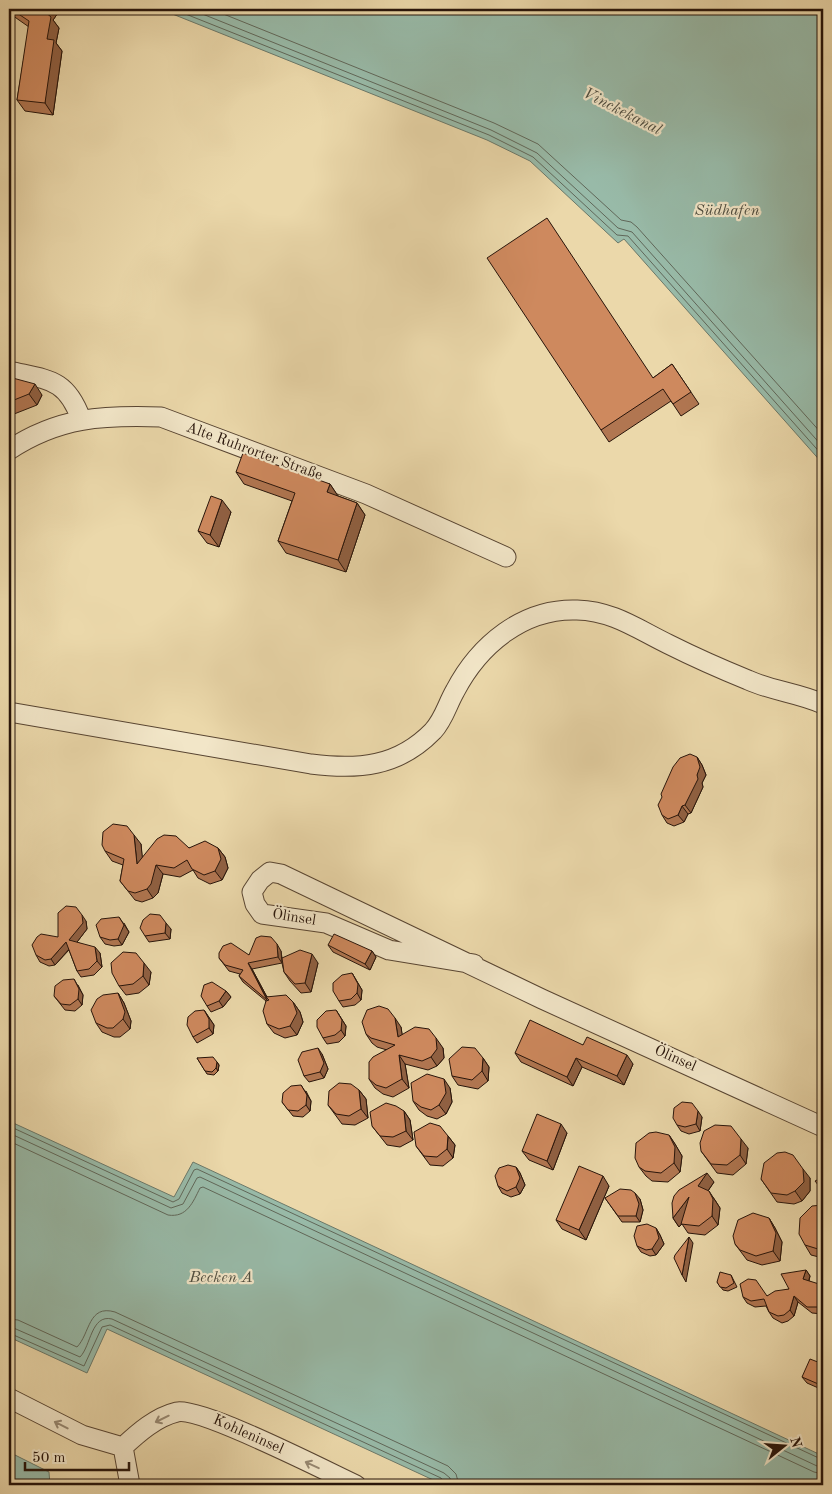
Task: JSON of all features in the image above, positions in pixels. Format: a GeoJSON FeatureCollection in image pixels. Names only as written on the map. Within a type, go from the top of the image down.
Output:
{"type":"FeatureCollection","features":[{"type":"Feature","properties":{"kind":"street"},"geometry":{"type":"LineString","coordinates":[[9,371],[46,379],[61,386],[74,399],[81,419]]}},
{"type":"Feature","properties":{"kind":"street","name":"Alte Ruhrorter Straße"},"geometry":{"type":"LineString","coordinates":[[9,450],[30,436],[81,419],[127,416],[161,418],[366,494],[506,557]]}},
{"type":"Feature","properties":{"kind":"street"},"geometry":{"type":"LineString","coordinates":[[9,712],[311,764],[353,768],[372,764],[407,752],[434,730],[473,661],[497,638],[519,623],[539,615],[575,610],[606,613],[622,619],[668,644],[750,682],[808,697],[823,704]]}},
{"type":"Feature","properties":{"kind":"street","name":"Ölinsel"},"geometry":{"type":"LineString","coordinates":[[474,964],[390,950],[326,923],[262,914],[255,904],[252,892],[260,880],[270,872],[282,874],[474,964],[542,999],[823,1127]]}},
{"type":"Feature","properties":{"kind":"street"},"geometry":{"type":"LineString","coordinates":[[9,1398],[82,1435],[123,1447],[130,1485]]}},
{"type":"Feature","properties":{"kind":"street","name":"Kohleninsel"},"geometry":{"type":"LineString","coordinates":[[123,1447],[142,1430],[178,1411],[208,1417],[356,1485]]}},
{"type":"Feature","properties":{"kind":"water"},"geometry":{"type":"Polygon","coordinates":[[[160,9],[823,9],[823,464],[624,239],[618,243],[530,161],[487,140],[160,9]]]}},
{"type":"Feature","properties":{"kind":"water","name":"Becken A"},"geometry":{"type":"Polygon","coordinates":[[[9,1121],[174,1197],[193,1162],[823,1456],[823,1485],[444,1485],[107,1329],[87,1373],[9,1337],[9,1121]]]}},
{"type":"Feature","properties":{"kind":"water"},"geometry":{"type":"Polygon","coordinates":[[[9,1452],[49,1472],[50,1485],[9,1485],[9,1452]]]}},
{"type":"Feature","properties":{"kind":"building"},"geometry":{"type":"Polygon","coordinates":[[[11,9],[46,9],[44,11],[51,17],[47,39],[54,40],[45,103],[17,100],[29,21],[11,9]]]}},
{"type":"Feature","properties":{"kind":"building"},"geometry":{"type":"Polygon","coordinates":[[[547,218],[653,378],[672,364],[691,392],[673,404],[663,389],[601,430],[487,258],[547,218]]]}},
{"type":"Feature","properties":{"kind":"building"},"geometry":{"type":"Polygon","coordinates":[[[9,377],[35,384],[29,394],[9,402],[9,377]]]}},
{"type":"Feature","properties":{"kind":"building"},"geometry":{"type":"Polygon","coordinates":[[[243,453],[330,484],[327,492],[357,503],[338,560],[278,541],[295,493],[236,472],[243,453]]]}},
{"type":"Feature","properties":{"kind":"building"},"geometry":{"type":"Polygon","coordinates":[[[211,496],[222,500],[210,535],[198,531],[211,496]]]}},
{"type":"Feature","properties":{"kind":"building"},"geometry":{"type":"Polygon","coordinates":[[[690,754],[697,757],[700,767],[697,775],[698,779],[678,815],[668,819],[662,815],[658,805],[662,797],[661,794],[673,767],[680,758],[690,754]]]}},
{"type":"Feature","properties":{"kind":"building"},"geometry":{"type":"Polygon","coordinates":[[[113,824],[127,826],[134,835],[137,864],[157,839],[164,835],[176,836],[189,848],[205,841],[218,848],[221,859],[215,871],[204,875],[192,869],[187,860],[174,868],[156,865],[151,884],[147,889],[135,893],[128,891],[120,881],[124,859],[105,851],[102,845],[103,832],[113,824]]]}},
{"type":"Feature","properties":{"kind":"building"},"geometry":{"type":"Polygon","coordinates":[[[66,906],[76,907],[82,915],[83,923],[69,940],[95,947],[97,961],[89,969],[77,971],[66,942],[51,959],[45,960],[36,955],[32,945],[41,934],[58,937],[58,913],[66,906]]]}},
{"type":"Feature","properties":{"kind":"building"},"geometry":{"type":"Polygon","coordinates":[[[150,914],[160,915],[166,923],[165,933],[145,936],[140,928],[143,920],[150,914]]]}},
{"type":"Feature","properties":{"kind":"building"},"geometry":{"type":"Polygon","coordinates":[[[119,917],[124,925],[118,939],[110,940],[100,937],[96,925],[101,919],[119,917]]]}},
{"type":"Feature","properties":{"kind":"building"},"geometry":{"type":"Polygon","coordinates":[[[334,934],[372,951],[365,964],[328,945],[334,934]]]}},
{"type":"Feature","properties":{"kind":"building"},"geometry":{"type":"Polygon","coordinates":[[[261,936],[271,937],[277,944],[278,957],[248,963],[267,1000],[239,976],[243,970],[225,965],[219,958],[219,953],[223,946],[231,943],[249,955],[256,938],[261,936]]]}},
{"type":"Feature","properties":{"kind":"building"},"geometry":{"type":"Polygon","coordinates":[[[300,950],[312,954],[305,983],[295,984],[284,972],[282,958],[300,950]]]}},
{"type":"Feature","properties":{"kind":"building"},"geometry":{"type":"Polygon","coordinates":[[[123,952],[136,953],[144,963],[143,976],[133,984],[119,986],[112,973],[111,963],[123,952]]]}},
{"type":"Feature","properties":{"kind":"building"},"geometry":{"type":"Polygon","coordinates":[[[352,973],[358,984],[357,993],[351,999],[339,1001],[333,991],[333,983],[342,975],[352,973]]]}},
{"type":"Feature","properties":{"kind":"building"},"geometry":{"type":"Polygon","coordinates":[[[74,979],[79,989],[78,999],[70,1005],[61,1004],[54,996],[55,986],[63,980],[74,979]]]}},
{"type":"Feature","properties":{"kind":"building"},"geometry":{"type":"Polygon","coordinates":[[[212,982],[226,991],[219,1001],[207,1006],[201,996],[204,985],[212,982]]]}},
{"type":"Feature","properties":{"kind":"building"},"geometry":{"type":"Polygon","coordinates":[[[118,993],[125,1012],[123,1019],[113,1028],[107,1028],[96,1023],[91,1010],[97,999],[103,995],[118,993]]]}},
{"type":"Feature","properties":{"kind":"building"},"geometry":{"type":"Polygon","coordinates":[[[286,995],[293,1002],[297,1013],[290,1026],[279,1029],[267,1024],[263,1011],[266,1001],[269,1000],[266,997],[286,995]]]}},
{"type":"Feature","properties":{"kind":"building"},"geometry":{"type":"Polygon","coordinates":[[[379,1006],[388,1009],[395,1018],[398,1037],[415,1027],[429,1029],[436,1038],[437,1049],[431,1057],[422,1061],[399,1055],[402,1079],[386,1088],[376,1085],[369,1079],[369,1062],[373,1057],[395,1045],[371,1038],[366,1034],[362,1022],[367,1010],[379,1006]]]}},
{"type":"Feature","properties":{"kind":"building"},"geometry":{"type":"Polygon","coordinates":[[[204,1010],[209,1019],[209,1028],[193,1037],[187,1025],[188,1017],[195,1011],[204,1010]]]}},
{"type":"Feature","properties":{"kind":"building"},"geometry":{"type":"Polygon","coordinates":[[[336,1010],[342,1020],[341,1030],[335,1035],[323,1038],[317,1027],[317,1020],[326,1011],[336,1010]]]}},
{"type":"Feature","properties":{"kind":"building"},"geometry":{"type":"Polygon","coordinates":[[[530,1020],[583,1045],[587,1037],[627,1055],[617,1076],[576,1058],[567,1077],[515,1053],[530,1020]]]}},
{"type":"Feature","properties":{"kind":"building"},"geometry":{"type":"Polygon","coordinates":[[[462,1047],[475,1048],[483,1058],[482,1071],[472,1080],[452,1076],[449,1059],[462,1047]]]}},
{"type":"Feature","properties":{"kind":"building"},"geometry":{"type":"Polygon","coordinates":[[[318,1048],[324,1063],[320,1072],[304,1076],[298,1060],[302,1052],[318,1048]]]}},
{"type":"Feature","properties":{"kind":"building"},"geometry":{"type":"Polygon","coordinates":[[[213,1057],[217,1062],[216,1068],[212,1072],[205,1071],[197,1058],[213,1057]]]}},
{"type":"Feature","properties":{"kind":"building"},"geometry":{"type":"Polygon","coordinates":[[[427,1074],[444,1079],[446,1093],[439,1105],[431,1110],[421,1107],[413,1101],[411,1083],[427,1074]]]}},
{"type":"Feature","properties":{"kind":"building"},"geometry":{"type":"Polygon","coordinates":[[[339,1083],[351,1084],[359,1090],[361,1109],[349,1116],[336,1114],[328,1105],[329,1091],[339,1083]]]}},
{"type":"Feature","properties":{"kind":"building"},"geometry":{"type":"Polygon","coordinates":[[[301,1085],[307,1095],[306,1105],[298,1111],[288,1110],[282,1102],[283,1093],[291,1086],[301,1085]]]}},
{"type":"Feature","properties":{"kind":"building"},"geometry":{"type":"Polygon","coordinates":[[[682,1102],[692,1103],[698,1111],[696,1124],[685,1127],[677,1125],[673,1118],[674,1108],[682,1102]]]}},
{"type":"Feature","properties":{"kind":"building"},"geometry":{"type":"Polygon","coordinates":[[[386,1103],[404,1111],[406,1131],[393,1137],[380,1136],[372,1126],[370,1112],[386,1103]]]}},
{"type":"Feature","properties":{"kind":"building"},"geometry":{"type":"Polygon","coordinates":[[[537,1114],[561,1124],[547,1161],[522,1151],[537,1114]]]}},
{"type":"Feature","properties":{"kind":"building"},"geometry":{"type":"Polygon","coordinates":[[[430,1123],[440,1126],[448,1136],[447,1149],[437,1157],[424,1156],[416,1146],[414,1132],[430,1123]]]}},
{"type":"Feature","properties":{"kind":"building"},"geometry":{"type":"Polygon","coordinates":[[[715,1125],[731,1126],[741,1139],[740,1155],[727,1165],[711,1164],[701,1151],[700,1143],[704,1131],[715,1125]]]}},
{"type":"Feature","properties":{"kind":"building"},"geometry":{"type":"Polygon","coordinates":[[[656,1132],[669,1135],[675,1147],[674,1163],[661,1173],[645,1171],[639,1167],[635,1158],[636,1143],[649,1133],[656,1132]]]}},
{"type":"Feature","properties":{"kind":"building"},"geometry":{"type":"Polygon","coordinates":[[[785,1152],[793,1155],[803,1169],[804,1182],[795,1191],[787,1195],[771,1193],[761,1179],[764,1163],[777,1153],[785,1152]]]}},
{"type":"Feature","properties":{"kind":"building"},"geometry":{"type":"Polygon","coordinates":[[[508,1165],[516,1167],[520,1178],[516,1187],[507,1191],[498,1186],[495,1176],[499,1168],[508,1165]]]}},
{"type":"Feature","properties":{"kind":"building"},"geometry":{"type":"Polygon","coordinates":[[[579,1166],[603,1176],[579,1230],[556,1220],[579,1166]]]}},
{"type":"Feature","properties":{"kind":"building"},"geometry":{"type":"Polygon","coordinates":[[[707,1173],[698,1186],[709,1191],[713,1199],[712,1216],[699,1226],[681,1224],[689,1197],[673,1218],[672,1203],[674,1196],[679,1190],[707,1173]]]}},
{"type":"Feature","properties":{"kind":"building"},"geometry":{"type":"Polygon","coordinates":[[[823,1177],[823,1191],[815,1181],[823,1177]]]}},
{"type":"Feature","properties":{"kind":"building"},"geometry":{"type":"Polygon","coordinates":[[[620,1189],[631,1190],[635,1193],[639,1204],[636,1216],[618,1216],[605,1198],[620,1189]]]}},
{"type":"Feature","properties":{"kind":"building"},"geometry":{"type":"Polygon","coordinates":[[[823,1205],[823,1248],[818,1249],[805,1245],[799,1234],[800,1218],[812,1206],[823,1205]]]}},
{"type":"Feature","properties":{"kind":"building"},"geometry":{"type":"Polygon","coordinates":[[[753,1213],[769,1218],[776,1233],[773,1251],[756,1256],[740,1250],[735,1244],[733,1236],[738,1220],[753,1213]]]}},
{"type":"Feature","properties":{"kind":"building"},"geometry":{"type":"Polygon","coordinates":[[[647,1224],[656,1228],[659,1238],[652,1249],[646,1250],[637,1246],[634,1236],[637,1226],[647,1224]]]}},
{"type":"Feature","properties":{"kind":"building"},"geometry":{"type":"Polygon","coordinates":[[[689,1237],[682,1275],[674,1258],[689,1237]]]}},
{"type":"Feature","properties":{"kind":"building"},"geometry":{"type":"Polygon","coordinates":[[[806,1270],[803,1279],[819,1284],[823,1289],[823,1303],[819,1307],[807,1307],[794,1296],[790,1310],[784,1315],[778,1316],[769,1312],[764,1299],[751,1301],[743,1297],[740,1284],[748,1279],[756,1280],[767,1296],[775,1291],[789,1289],[781,1274],[806,1270]]]}},
{"type":"Feature","properties":{"kind":"building"},"geometry":{"type":"Polygon","coordinates":[[[720,1272],[731,1275],[734,1283],[726,1288],[720,1287],[717,1282],[720,1272]]]}},
{"type":"Feature","properties":{"kind":"building"},"geometry":{"type":"Polygon","coordinates":[[[810,1359],[823,1364],[823,1386],[802,1377],[810,1359]]]}},
{"type":"Feature","properties":{"kind":"water label","name":"Vinckekanal"},"geometry":{"type":"Point","coordinates":[622,112]}},
{"type":"Feature","properties":{"kind":"water label","name":"Südhafen"},"geometry":{"type":"Point","coordinates":[727,211]}}]}
